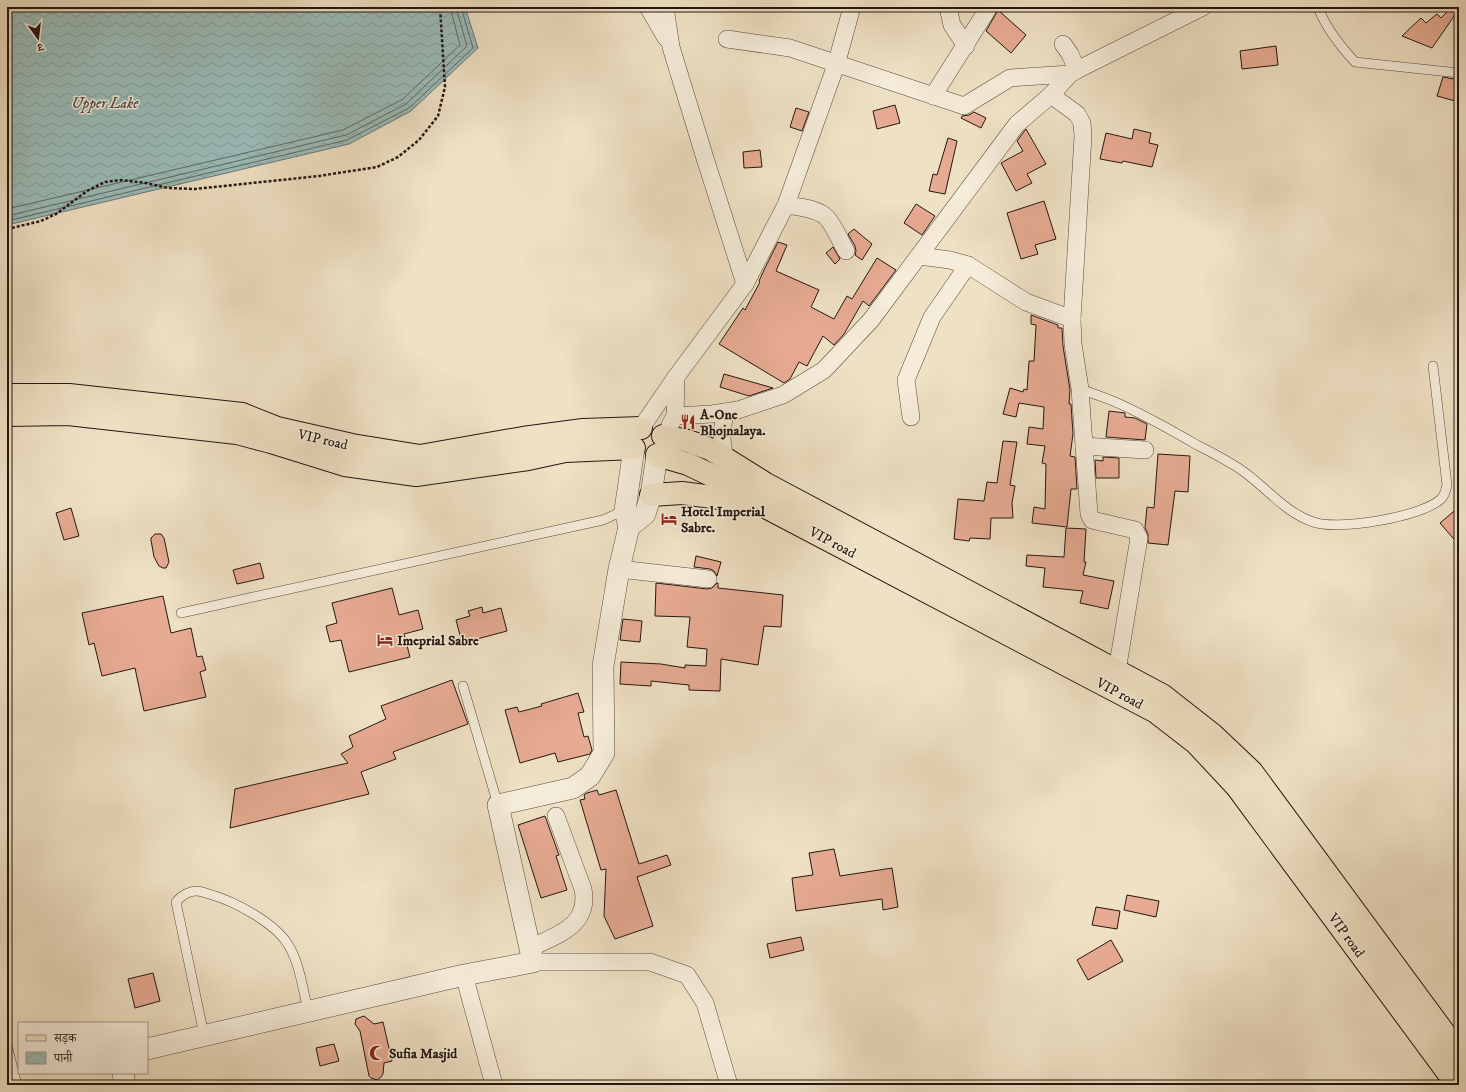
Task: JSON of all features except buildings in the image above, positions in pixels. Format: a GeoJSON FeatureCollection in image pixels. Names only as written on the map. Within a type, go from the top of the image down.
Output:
{"type":"FeatureCollection","features":[{"type":"Feature","properties":{"kind":"main road","name":"VIP road"},"geometry":{"type":"LineString","coordinates":[[7,395],[69,395],[242,414],[277,428],[352,445],[420,456],[523,438],[583,430],[641,428]]}},
{"type":"Feature","properties":{"kind":"main road","name":"VIP road"},"geometry":{"type":"LineString","coordinates":[[7,415],[68,414],[237,433],[345,465],[416,475],[565,451],[634,448]]}},
{"type":"Feature","properties":{"kind":"main road"},"geometry":{"type":"LineString","coordinates":[[651,426],[660,431],[660,445],[647,457],[638,454],[632,441],[634,436],[641,428],[651,426]]}},
{"type":"Feature","properties":{"kind":"main road","name":"VIP road"},"geometry":{"type":"LineString","coordinates":[[660,445],[688,441],[710,449],[766,484],[1162,695],[1213,735],[1252,772],[1459,1053]]}},
{"type":"Feature","properties":{"kind":"main road","name":"VIP road"},"geometry":{"type":"LineString","coordinates":[[660,445],[688,464],[758,503],[1156,712],[1196,743],[1237,787],[1457,1085]]}},
{"type":"Feature","properties":{"kind":"main road"},"geometry":{"type":"LineString","coordinates":[[651,496],[682,493],[758,503]]}},
{"type":"Feature","properties":{"kind":"street"},"geometry":{"type":"LineString","coordinates":[[648,7],[671,47]]}},
{"type":"Feature","properties":{"kind":"street"},"geometry":{"type":"LineString","coordinates":[[666,7],[671,47],[745,284]]}},
{"type":"Feature","properties":{"kind":"street"},"geometry":{"type":"LineString","coordinates":[[641,428],[676,377],[745,284],[786,205],[836,65],[852,7]]}},
{"type":"Feature","properties":{"kind":"street"},"geometry":{"type":"LineString","coordinates":[[948,7],[952,25],[966,46]]}},
{"type":"Feature","properties":{"kind":"street"},"geometry":{"type":"LineString","coordinates":[[933,96],[966,46],[989,7]]}},
{"type":"Feature","properties":{"kind":"street"},"geometry":{"type":"LineString","coordinates":[[676,416],[738,410],[783,395],[824,370],[872,320],[1017,124],[1051,95],[1073,72],[1203,7]]}},
{"type":"Feature","properties":{"kind":"street"},"geometry":{"type":"LineString","coordinates":[[727,39],[790,48],[836,65],[964,106],[1010,78],[1073,72]]}},
{"type":"Feature","properties":{"kind":"street"},"geometry":{"type":"LineString","coordinates":[[1063,44],[1070,54],[1073,72]]}},
{"type":"Feature","properties":{"kind":"street"},"geometry":{"type":"LineString","coordinates":[[1051,95],[1077,114],[1082,123],[1083,136],[1072,319],[1073,344],[1080,389],[1090,518],[1092,520],[1135,530],[1139,538],[1116,671]]}},
{"type":"Feature","properties":{"kind":"street"},"geometry":{"type":"LineString","coordinates":[[786,205],[808,209],[823,214],[831,223],[846,251]]}},
{"type":"Feature","properties":{"kind":"street"},"geometry":{"type":"LineString","coordinates":[[919,256],[950,260],[968,265],[1026,302],[1072,319]]}},
{"type":"Feature","properties":{"kind":"street"},"geometry":{"type":"LineString","coordinates":[[911,417],[906,380],[932,317],[968,265]]}},
{"type":"Feature","properties":{"kind":"street"},"geometry":{"type":"LineString","coordinates":[[627,518],[645,514],[651,496],[660,445],[676,416],[676,377]]}},
{"type":"Feature","properties":{"kind":"street"},"geometry":{"type":"LineString","coordinates":[[725,412],[721,437],[726,460]]}},
{"type":"Feature","properties":{"kind":"street"},"geometry":{"type":"LineString","coordinates":[[1084,446],[1145,450]]}},
{"type":"Feature","properties":{"kind":"street"},"geometry":{"type":"LineString","coordinates":[[532,955],[498,805],[573,788],[590,776],[604,753],[603,666],[627,518],[634,448]]}},
{"type":"Feature","properties":{"kind":"street"},"geometry":{"type":"LineString","coordinates":[[619,569],[708,579]]}},
{"type":"Feature","properties":{"kind":"street"},"geometry":{"type":"LineString","coordinates":[[532,955],[573,925],[581,914],[584,899],[582,889],[556,816]]}},
{"type":"Feature","properties":{"kind":"street"},"geometry":{"type":"LineString","coordinates":[[148,1049],[464,975],[532,955],[650,962],[687,975],[705,1003],[729,1085]]}},
{"type":"Feature","properties":{"kind":"street"},"geometry":{"type":"LineString","coordinates":[[464,975],[494,1085]]}},
{"type":"Feature","properties":{"kind":"street"},"geometry":{"type":"LineString","coordinates":[[123,1074],[125,1085]]}},
{"type":"Feature","properties":{"kind":"lane"},"geometry":{"type":"LineString","coordinates":[[1328,7],[1319,10],[1345,51],[1355,62],[1459,73]]}},
{"type":"Feature","properties":{"kind":"lane"},"geometry":{"type":"LineString","coordinates":[[1080,389],[1121,405],[1152,420],[1237,467],[1254,479],[1285,507],[1314,523],[1357,524],[1406,515],[1427,507],[1440,499],[1445,493],[1447,485],[1433,366]]}},
{"type":"Feature","properties":{"kind":"lane"},"geometry":{"type":"LineString","coordinates":[[181,614],[603,520],[627,518]]}},
{"type":"Feature","properties":{"kind":"lane"},"geometry":{"type":"LineString","coordinates":[[463,686],[498,805]]}},
{"type":"Feature","properties":{"kind":"lane"},"geometry":{"type":"LineString","coordinates":[[204,1035],[176,902],[180,897],[197,891],[214,896],[247,910],[276,931],[289,946],[308,1011]]}},
{"type":"Feature","properties":{"kind":"lane"},"geometry":{"type":"LineString","coordinates":[[7,1045],[17,1085]]}},
{"type":"Feature","properties":{"kind":"path"},"geometry":{"type":"LineString","coordinates":[[7,229],[35,222],[56,214],[87,191],[105,182],[121,180],[146,183],[168,188],[195,189],[319,176],[377,167],[398,157],[419,140],[438,116],[445,87],[440,7]]}},
{"type":"Feature","properties":{"kind":"water","name":"Upper Lake"},"geometry":{"type":"Polygon","coordinates":[[[7,7],[465,7],[478,48],[411,111],[349,144],[7,225],[7,7]]]}},
{"type":"Feature","properties":{"kind":"place","name":"A-One Bhojnalaya."},"geometry":{"type":"Point","coordinates":[688,422]}},
{"type":"Feature","properties":{"kind":"place","name":"Hotel Imperial Sabre."},"geometry":{"type":"Point","coordinates":[669,519]}},
{"type":"Feature","properties":{"kind":"place","name":"Imeprial Sabre"},"geometry":{"type":"Point","coordinates":[385,640]}},
{"type":"Feature","properties":{"kind":"place","name":"Sufia Masjid"},"geometry":{"type":"Point","coordinates":[377,1053]}}]}
